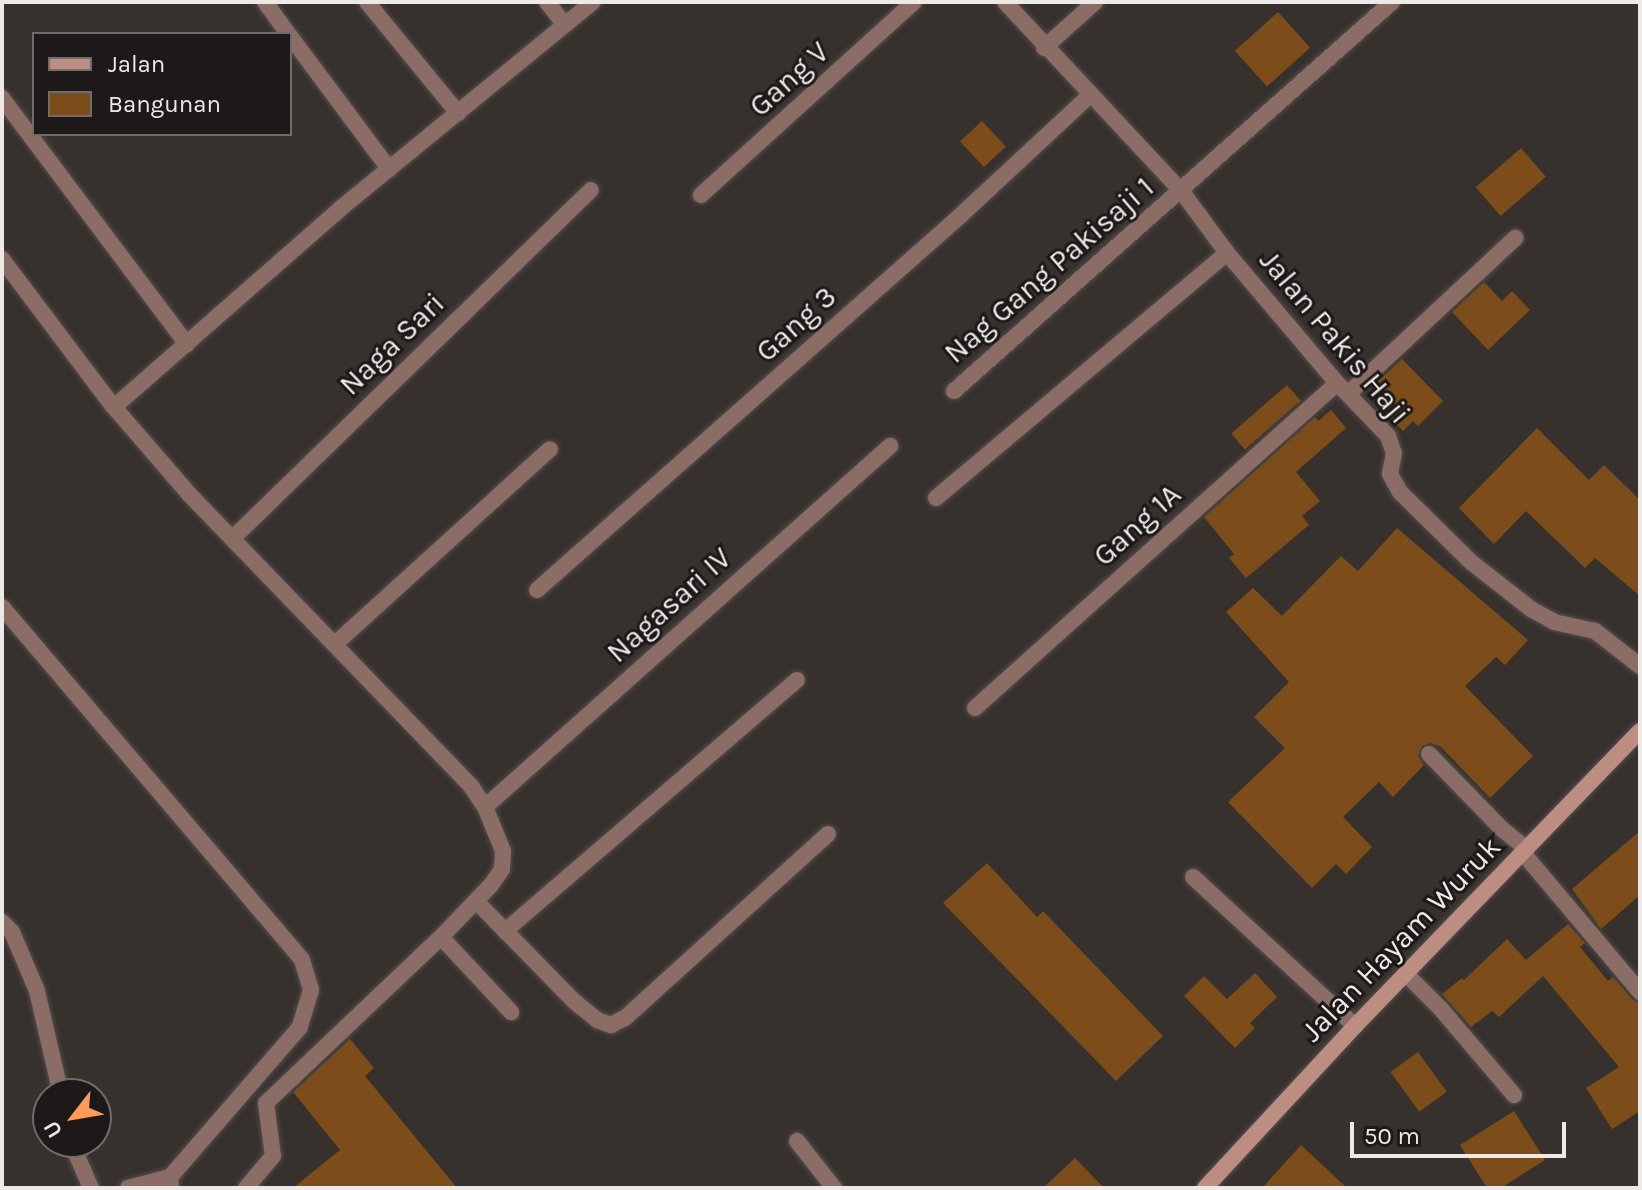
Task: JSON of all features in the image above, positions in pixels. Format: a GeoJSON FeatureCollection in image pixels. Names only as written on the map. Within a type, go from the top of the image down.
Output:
{"type":"FeatureCollection","features":[{"type":"Feature","properties":{"kind":"main road","name":"Jalan Hayam Wuruk"},"geometry":{"type":"LineString","coordinates":[[1205,1188],[1355,1026],[1640,731]]}},
{"type":"Feature","properties":{"kind":"street"},"geometry":{"type":"LineString","coordinates":[[265,2],[287,32]]}},
{"type":"Feature","properties":{"kind":"street"},"geometry":{"type":"LineString","coordinates":[[367,2],[458,113]]}},
{"type":"Feature","properties":{"kind":"street"},"geometry":{"type":"LineString","coordinates":[[547,2],[564,24]]}},
{"type":"Feature","properties":{"kind":"street"},"geometry":{"type":"LineString","coordinates":[[246,1188],[273,1156],[266,1103],[476,901],[502,869],[503,851],[485,807],[471,786],[233,538],[114,407],[389,169],[593,2]]}},
{"type":"Feature","properties":{"kind":"street","name":"Gang V"},"geometry":{"type":"LineString","coordinates":[[701,195],[914,2]]}},
{"type":"Feature","properties":{"kind":"street","name":"Jalan Pakis Haji"},"geometry":{"type":"LineString","coordinates":[[1005,2],[1044,48],[1182,192],[1227,253],[1392,443],[1393,483],[1471,562],[1531,609],[1554,622],[1595,631],[1640,666]]}},
{"type":"Feature","properties":{"kind":"street"},"geometry":{"type":"LineString","coordinates":[[1044,48],[1095,2]]}},
{"type":"Feature","properties":{"kind":"street","name":"Nag Gang Pakisaji 1"},"geometry":{"type":"LineString","coordinates":[[954,391],[1182,192],[1392,2]]}},
{"type":"Feature","properties":{"kind":"street"},"geometry":{"type":"LineString","coordinates":[[292,39],[389,169]]}},
{"type":"Feature","properties":{"kind":"street","name":"Gang 3"},"geometry":{"type":"LineString","coordinates":[[537,590],[960,216],[1089,96]]}},
{"type":"Feature","properties":{"kind":"street"},"geometry":{"type":"LineString","coordinates":[[2,98],[187,344]]}},
{"type":"Feature","properties":{"kind":"street","name":"Naga Sari"},"geometry":{"type":"LineString","coordinates":[[233,538],[591,190]]}},
{"type":"Feature","properties":{"kind":"street","name":"Gang 1A"},"geometry":{"type":"LineString","coordinates":[[975,708],[1515,238]]}},
{"type":"Feature","properties":{"kind":"street"},"geometry":{"type":"LineString","coordinates":[[936,498],[1227,253]]}},
{"type":"Feature","properties":{"kind":"street"},"geometry":{"type":"LineString","coordinates":[[2,259],[112,405]]}},
{"type":"Feature","properties":{"kind":"street","name":"Nagasari IV"},"geometry":{"type":"LineString","coordinates":[[485,807],[890,446]]}},
{"type":"Feature","properties":{"kind":"street"},"geometry":{"type":"LineString","coordinates":[[335,644],[550,449]]}},
{"type":"Feature","properties":{"kind":"street"},"geometry":{"type":"LineString","coordinates":[[2,607],[302,960],[311,990],[300,1027],[170,1182],[128,1188]]}},
{"type":"Feature","properties":{"kind":"street"},"geometry":{"type":"LineString","coordinates":[[505,931],[797,680]]}},
{"type":"Feature","properties":{"kind":"street"},"geometry":{"type":"LineString","coordinates":[[1429,754],[1525,851],[1640,992]]}},
{"type":"Feature","properties":{"kind":"street"},"geometry":{"type":"LineString","coordinates":[[476,901],[575,1002],[597,1020],[611,1025],[625,1018],[828,834]]}},
{"type":"Feature","properties":{"kind":"street"},"geometry":{"type":"LineString","coordinates":[[1193,877],[1355,1026]]}},
{"type":"Feature","properties":{"kind":"street"},"geometry":{"type":"LineString","coordinates":[[2,922],[12,932],[37,991],[57,1078]]}},
{"type":"Feature","properties":{"kind":"street"},"geometry":{"type":"LineString","coordinates":[[441,937],[511,1012]]}},
{"type":"Feature","properties":{"kind":"street"},"geometry":{"type":"LineString","coordinates":[[1406,974],[1441,1009],[1514,1095]]}},
{"type":"Feature","properties":{"kind":"street"},"geometry":{"type":"LineString","coordinates":[[797,1141],[834,1188]]}},
{"type":"Feature","properties":{"kind":"street"},"geometry":{"type":"LineString","coordinates":[[78,1158],[91,1188]]}},
{"type":"Feature","properties":{"kind":"building"},"geometry":{"type":"Polygon","coordinates":[[[1278,12],[1310,48],[1267,86],[1235,51],[1278,12]]]}},
{"type":"Feature","properties":{"kind":"building"},"geometry":{"type":"Polygon","coordinates":[[[982,121],[1006,147],[984,167],[960,141],[982,121]]]}},
{"type":"Feature","properties":{"kind":"building"},"geometry":{"type":"Polygon","coordinates":[[[1521,148],[1546,177],[1501,216],[1476,187],[1521,148]]]}},
{"type":"Feature","properties":{"kind":"building"},"geometry":{"type":"Polygon","coordinates":[[[1484,282],[1502,301],[1512,291],[1530,310],[1488,350],[1452,312],[1484,282]]]}},
{"type":"Feature","properties":{"kind":"building"},"geometry":{"type":"Polygon","coordinates":[[[1402,359],[1443,401],[1418,426],[1413,421],[1403,431],[1375,402],[1385,393],[1376,383],[1402,359]]]}},
{"type":"Feature","properties":{"kind":"building"},"geometry":{"type":"Polygon","coordinates":[[[1287,385],[1301,401],[1245,449],[1231,434],[1287,385]]]}},
{"type":"Feature","properties":{"kind":"building"},"geometry":{"type":"Polygon","coordinates":[[[1331,410],[1346,428],[1296,472],[1320,501],[1302,516],[1309,525],[1246,578],[1229,558],[1234,554],[1204,517],[1315,417],[1318,421],[1331,410]]]}},
{"type":"Feature","properties":{"kind":"building"},"geometry":{"type":"Polygon","coordinates":[[[1537,428],[1589,480],[1604,465],[1640,500],[1640,596],[1595,558],[1585,568],[1526,511],[1494,544],[1459,508],[1537,428]]]}},
{"type":"Feature","properties":{"kind":"building"},"geometry":{"type":"Polygon","coordinates":[[[1397,528],[1528,640],[1505,665],[1496,657],[1465,686],[1533,756],[1490,798],[1441,747],[1431,743],[1422,746],[1418,756],[1424,765],[1393,797],[1379,782],[1343,817],[1372,847],[1346,874],[1336,864],[1312,888],[1228,802],[1285,748],[1254,717],[1289,682],[1226,612],[1253,588],[1282,616],[1341,556],[1358,571],[1397,528]]]}},
{"type":"Feature","properties":{"kind":"building"},"geometry":{"type":"Polygon","coordinates":[[[1640,831],[1640,895],[1601,929],[1572,889],[1640,831]]]}},
{"type":"Feature","properties":{"kind":"building"},"geometry":{"type":"Polygon","coordinates":[[[987,863],[1037,917],[1043,911],[1163,1036],[1116,1081],[943,903],[987,863]]]}},
{"type":"Feature","properties":{"kind":"building"},"geometry":{"type":"Polygon","coordinates":[[[1568,924],[1585,943],[1580,947],[1608,981],[1613,977],[1632,999],[1640,1003],[1640,1111],[1612,1129],[1586,1088],[1619,1067],[1543,976],[1499,1017],[1492,1011],[1471,1027],[1442,994],[1462,978],[1464,980],[1507,939],[1526,960],[1568,924]]]}},
{"type":"Feature","properties":{"kind":"building"},"geometry":{"type":"Polygon","coordinates":[[[1255,973],[1277,997],[1250,1023],[1255,1028],[1235,1048],[1184,996],[1204,976],[1227,999],[1255,973]]]}},
{"type":"Feature","properties":{"kind":"building"},"geometry":{"type":"Polygon","coordinates":[[[350,1039],[374,1068],[365,1076],[457,1188],[293,1188],[340,1150],[293,1092],[350,1039]]]}},
{"type":"Feature","properties":{"kind":"building"},"geometry":{"type":"Polygon","coordinates":[[[1418,1052],[1447,1092],[1419,1112],[1390,1072],[1418,1052]]]}},
{"type":"Feature","properties":{"kind":"building"},"geometry":{"type":"Polygon","coordinates":[[[1514,1111],[1545,1160],[1501,1188],[1487,1188],[1460,1145],[1514,1111]]]}},
{"type":"Feature","properties":{"kind":"building"},"geometry":{"type":"Polygon","coordinates":[[[1301,1145],[1347,1188],[1262,1188],[1301,1145]]]}},
{"type":"Feature","properties":{"kind":"building"},"geometry":{"type":"Polygon","coordinates":[[[1075,1158],[1104,1188],[1043,1188],[1075,1158]]]}}]}
